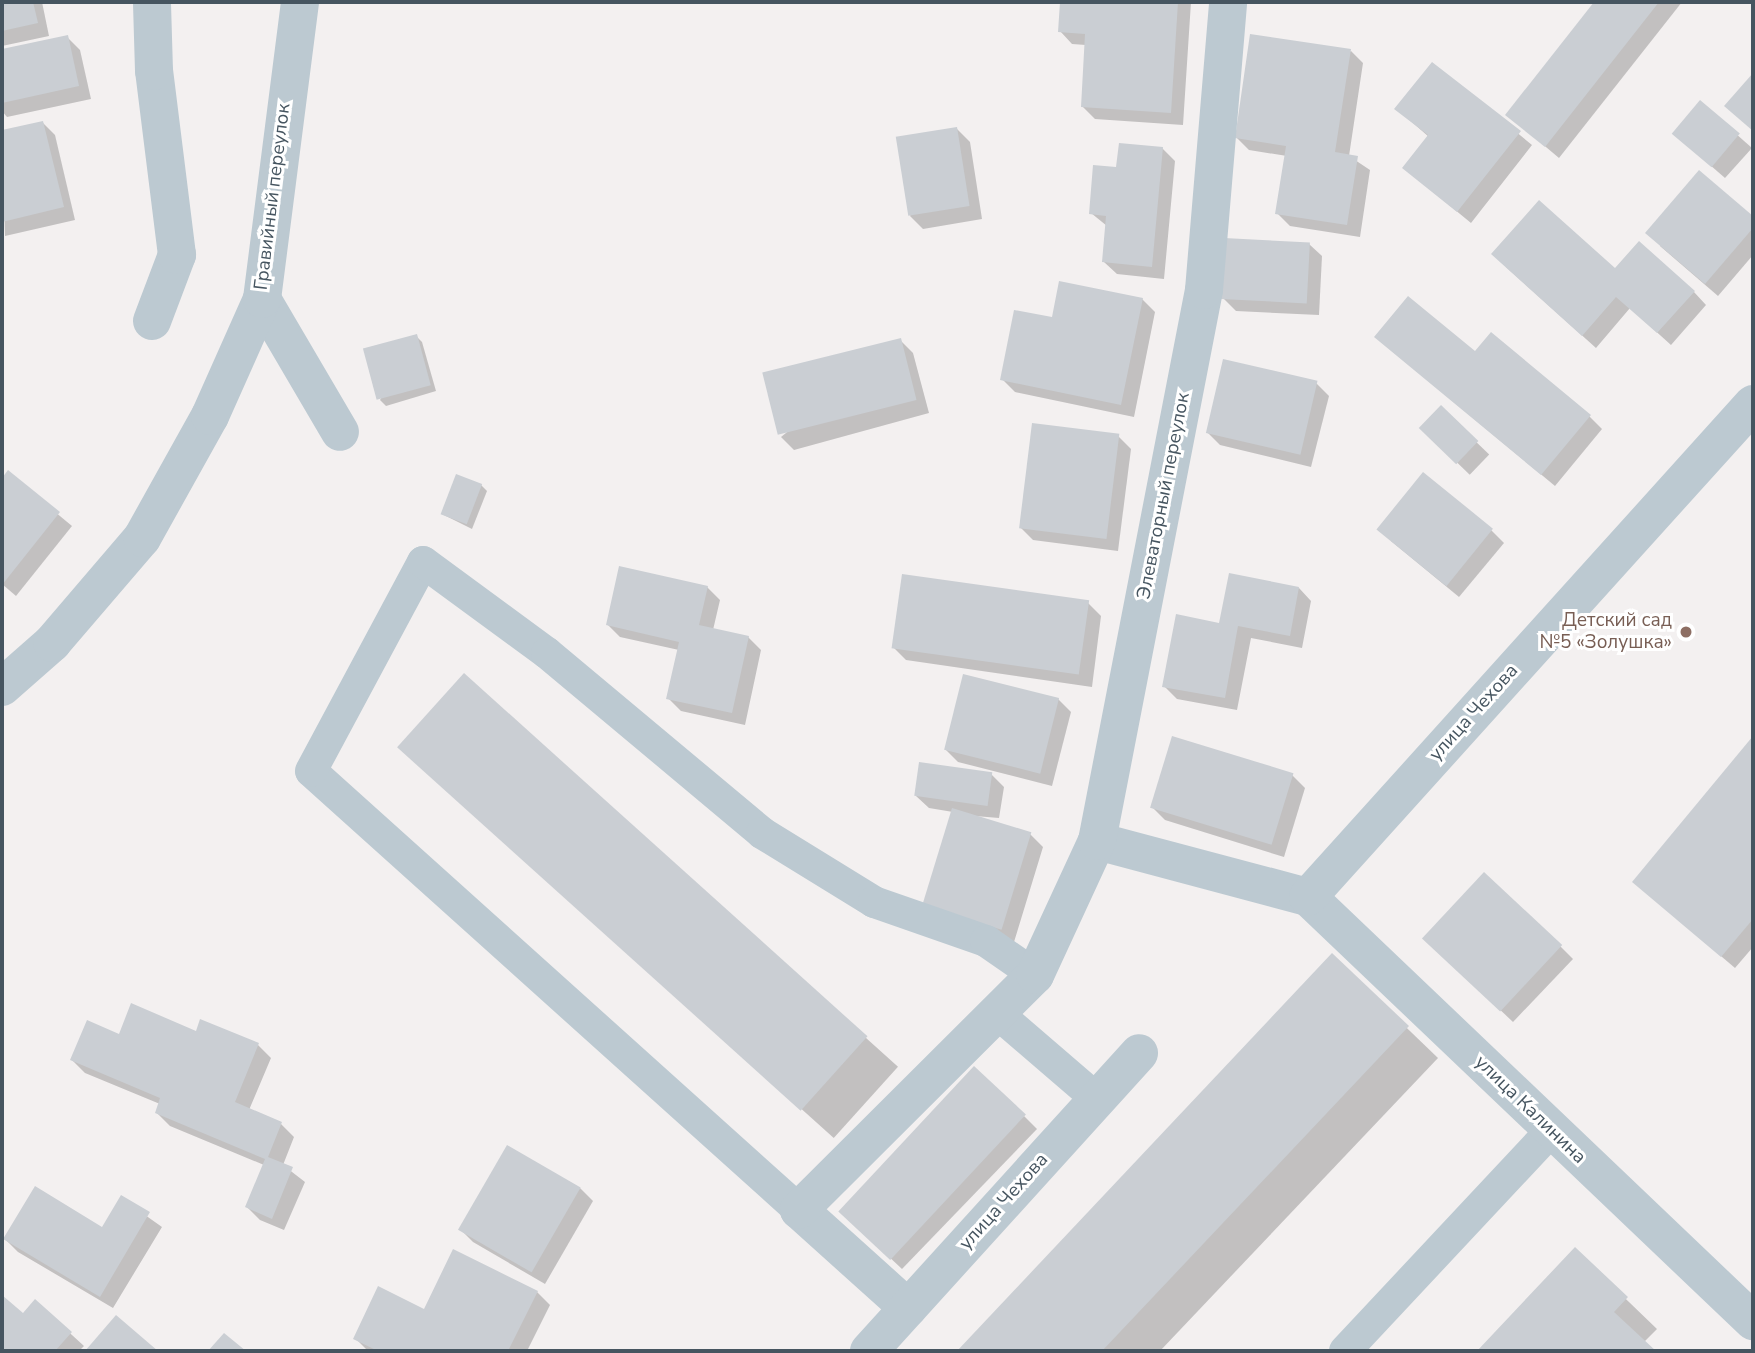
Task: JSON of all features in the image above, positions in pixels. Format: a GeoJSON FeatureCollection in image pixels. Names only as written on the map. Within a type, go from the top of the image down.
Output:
{"type":"FeatureCollection","features":[{"type":"Feature","properties":{"kind":"street"},"geometry":{"type":"LineString","coordinates":[[152,2],[154,71],[177,255],[152,321]]}},
{"type":"Feature","properties":{"kind":"street","name":"Гравийный переулок"},"geometry":{"type":"LineString","coordinates":[[2,688],[52,643],[142,538],[210,416],[261,299],[300,2]]}},
{"type":"Feature","properties":{"kind":"street","name":"Элеваторный переулок"},"geometry":{"type":"LineString","coordinates":[[1035,975],[1097,841],[1203,290],[1228,2]]}},
{"type":"Feature","properties":{"kind":"street"},"geometry":{"type":"LineString","coordinates":[[261,299],[340,432]]}},
{"type":"Feature","properties":{"kind":"street","name":"улица Чехова"},"geometry":{"type":"LineString","coordinates":[[1308,897],[1753,404]]}},
{"type":"Feature","properties":{"kind":"street"},"geometry":{"type":"LineString","coordinates":[[1097,841],[1308,897]]}},
{"type":"Feature","properties":{"kind":"street","name":"улица Калинина"},"geometry":{"type":"LineString","coordinates":[[1308,897],[1753,1321]]}},
{"type":"Feature","properties":{"kind":"street"},"geometry":{"type":"LineString","coordinates":[[908,1308],[799,1210],[1035,975]]}},
{"type":"Feature","properties":{"kind":"street","name":"улица Чехова"},"geometry":{"type":"LineString","coordinates":[[869,1351],[1139,1053]]}},
{"type":"Feature","properties":{"kind":"lane"},"geometry":{"type":"LineString","coordinates":[[799,1210],[311,771],[423,562],[547,653],[762,833],[874,902],[986,941],[1035,975]]}},
{"type":"Feature","properties":{"kind":"lane"},"geometry":{"type":"LineString","coordinates":[[997,1013],[1097,1099]]}},
{"type":"Feature","properties":{"kind":"lane"},"geometry":{"type":"LineString","coordinates":[[1345,1351],[1551,1131]]}},
{"type":"Feature","properties":{"kind":"building"},"geometry":{"type":"Polygon","coordinates":[[[2,2],[33,2],[38,23],[2,31],[2,2]]]}},
{"type":"Feature","properties":{"kind":"building"},"geometry":{"type":"Polygon","coordinates":[[[1060,2],[1178,2],[1171,113],[1081,107],[1085,34],[1058,32],[1060,2]]]}},
{"type":"Feature","properties":{"kind":"building"},"geometry":{"type":"Polygon","coordinates":[[[1594,2],[1659,2],[1545,147],[1505,115],[1594,2]]]}},
{"type":"Feature","properties":{"kind":"building"},"geometry":{"type":"Polygon","coordinates":[[[1250,34],[1351,49],[1335,152],[1358,156],[1347,225],[1275,214],[1286,146],[1235,138],[1250,34]]]}},
{"type":"Feature","properties":{"kind":"building"},"geometry":{"type":"Polygon","coordinates":[[[68,35],[79,86],[2,103],[2,49],[68,35]]]}},
{"type":"Feature","properties":{"kind":"building"},"geometry":{"type":"Polygon","coordinates":[[[1432,62],[1521,131],[1457,212],[1402,168],[1428,135],[1394,109],[1432,62]]]}},
{"type":"Feature","properties":{"kind":"building"},"geometry":{"type":"Polygon","coordinates":[[[1753,73],[1753,131],[1724,106],[1753,73]]]}},
{"type":"Feature","properties":{"kind":"building"},"geometry":{"type":"Polygon","coordinates":[[[1700,100],[1740,133],[1712,167],[1672,134],[1700,100]]]}},
{"type":"Feature","properties":{"kind":"building"},"geometry":{"type":"Polygon","coordinates":[[[43,121],[64,207],[2,222],[2,130],[43,121]]]}},
{"type":"Feature","properties":{"kind":"building"},"geometry":{"type":"Polygon","coordinates":[[[957,127],[970,206],[908,216],[896,137],[957,127]]]}},
{"type":"Feature","properties":{"kind":"building"},"geometry":{"type":"Polygon","coordinates":[[[1119,143],[1163,147],[1152,267],[1102,262],[1106,216],[1089,214],[1093,165],[1116,167],[1119,143]]]}},
{"type":"Feature","properties":{"kind":"building"},"geometry":{"type":"Polygon","coordinates":[[[1699,170],[1753,216],[1753,228],[1705,284],[1645,233],[1699,170]]]}},
{"type":"Feature","properties":{"kind":"building"},"geometry":{"type":"Polygon","coordinates":[[[1539,200],[1615,268],[1639,241],[1695,291],[1657,333],[1616,297],[1582,336],[1491,254],[1539,200]]]}},
{"type":"Feature","properties":{"kind":"building"},"geometry":{"type":"Polygon","coordinates":[[[1224,238],[1310,243],[1307,303],[1221,299],[1224,238]]]}},
{"type":"Feature","properties":{"kind":"building"},"geometry":{"type":"Polygon","coordinates":[[[1059,281],[1143,298],[1121,405],[1000,380],[1014,310],[1052,317],[1059,281]]]}},
{"type":"Feature","properties":{"kind":"building"},"geometry":{"type":"Polygon","coordinates":[[[1408,296],[1475,351],[1491,332],[1591,415],[1541,475],[1374,337],[1408,296]]]}},
{"type":"Feature","properties":{"kind":"building"},"geometry":{"type":"Polygon","coordinates":[[[417,334],[431,385],[377,400],[363,348],[417,334]]]}},
{"type":"Feature","properties":{"kind":"building"},"geometry":{"type":"Polygon","coordinates":[[[901,338],[916,400],[778,435],[762,373],[901,338]]]}},
{"type":"Feature","properties":{"kind":"building"},"geometry":{"type":"Polygon","coordinates":[[[1223,359],[1318,381],[1300,455],[1206,433],[1223,359]]]}},
{"type":"Feature","properties":{"kind":"building"},"geometry":{"type":"Polygon","coordinates":[[[1441,405],[1478,441],[1456,464],[1419,428],[1441,405]]]}},
{"type":"Feature","properties":{"kind":"building"},"geometry":{"type":"Polygon","coordinates":[[[1032,423],[1119,434],[1106,539],[1019,528],[1032,423]]]}},
{"type":"Feature","properties":{"kind":"building"},"geometry":{"type":"Polygon","coordinates":[[[8,470],[60,512],[2,585],[2,478],[8,470]]]}},
{"type":"Feature","properties":{"kind":"building"},"geometry":{"type":"Polygon","coordinates":[[[1423,472],[1493,529],[1446,586],[1376,530],[1423,472]]]}},
{"type":"Feature","properties":{"kind":"building"},"geometry":{"type":"Polygon","coordinates":[[[456,474],[482,484],[467,524],[441,514],[456,474]]]}},
{"type":"Feature","properties":{"kind":"building"},"geometry":{"type":"Polygon","coordinates":[[[619,566],[708,586],[699,625],[749,636],[732,713],[666,699],[679,642],[606,625],[619,566]]]}},
{"type":"Feature","properties":{"kind":"building"},"geometry":{"type":"Polygon","coordinates":[[[1229,573],[1299,587],[1290,636],[1238,626],[1225,698],[1162,687],[1176,614],[1219,623],[1229,573]]]}},
{"type":"Feature","properties":{"kind":"building"},"geometry":{"type":"Polygon","coordinates":[[[902,574],[1089,600],[1079,675],[892,648],[902,574]]]}},
{"type":"Feature","properties":{"kind":"building"},"geometry":{"type":"Polygon","coordinates":[[[464,673],[868,1036],[801,1111],[397,747],[464,673]]]}},
{"type":"Feature","properties":{"kind":"building"},"geometry":{"type":"Polygon","coordinates":[[[963,674],[1059,698],[1040,774],[944,750],[963,674]]]}},
{"type":"Feature","properties":{"kind":"building"},"geometry":{"type":"Polygon","coordinates":[[[1172,736],[1293,773],[1272,845],[1150,808],[1172,736]]]}},
{"type":"Feature","properties":{"kind":"building"},"geometry":{"type":"Polygon","coordinates":[[[1753,736],[1753,919],[1721,957],[1632,882],[1753,736]]]}},
{"type":"Feature","properties":{"kind":"building"},"geometry":{"type":"Polygon","coordinates":[[[919,762],[992,772],[988,806],[914,796],[919,762]]]}},
{"type":"Feature","properties":{"kind":"building"},"geometry":{"type":"Polygon","coordinates":[[[952,808],[1031,832],[1002,930],[922,906],[952,808]]]}},
{"type":"Feature","properties":{"kind":"building"},"geometry":{"type":"Polygon","coordinates":[[[1484,872],[1562,945],[1500,1012],[1422,939],[1484,872]]]}},
{"type":"Feature","properties":{"kind":"building"},"geometry":{"type":"Polygon","coordinates":[[[1332,953],[1409,1026],[1102,1351],[957,1351],[1332,953]]]}},
{"type":"Feature","properties":{"kind":"building"},"geometry":{"type":"Polygon","coordinates":[[[131,1003],[196,1031],[200,1019],[259,1043],[235,1102],[282,1122],[268,1157],[293,1167],[272,1219],[245,1207],[265,1159],[155,1113],[160,1098],[70,1060],[87,1020],[119,1034],[131,1003]]]}},
{"type":"Feature","properties":{"kind":"building"},"geometry":{"type":"Polygon","coordinates":[[[974,1066],[1026,1114],[890,1260],[838,1212],[974,1066]]]}},
{"type":"Feature","properties":{"kind":"building"},"geometry":{"type":"Polygon","coordinates":[[[507,1145],[581,1188],[532,1272],[458,1230],[507,1145]]]}},
{"type":"Feature","properties":{"kind":"building"},"geometry":{"type":"Polygon","coordinates":[[[35,1186],[102,1227],[121,1195],[150,1212],[100,1297],[3,1239],[35,1186]]]}},
{"type":"Feature","properties":{"kind":"building"},"geometry":{"type":"Polygon","coordinates":[[[1575,1247],[1628,1297],[1614,1312],[1656,1351],[1477,1351],[1575,1247]]]}},
{"type":"Feature","properties":{"kind":"building"},"geometry":{"type":"Polygon","coordinates":[[[453,1249],[538,1291],[508,1351],[378,1351],[353,1339],[378,1286],[424,1309],[453,1249]]]}},
{"type":"Feature","properties":{"kind":"building"},"geometry":{"type":"Polygon","coordinates":[[[2,1295],[23,1313],[35,1299],[72,1332],[55,1351],[2,1351],[2,1295]]]}},
{"type":"Feature","properties":{"kind":"building"},"geometry":{"type":"Polygon","coordinates":[[[116,1315],[158,1351],[85,1351],[116,1315]]]}},
{"type":"Feature","properties":{"kind":"building"},"geometry":{"type":"Polygon","coordinates":[[[224,1333],[246,1351],[208,1351],[224,1333]]]}},
{"type":"Feature","properties":{"kind":"place","name":"Детский сад №5 «Золушка»"},"geometry":{"type":"Point","coordinates":[1686,632]}}]}
